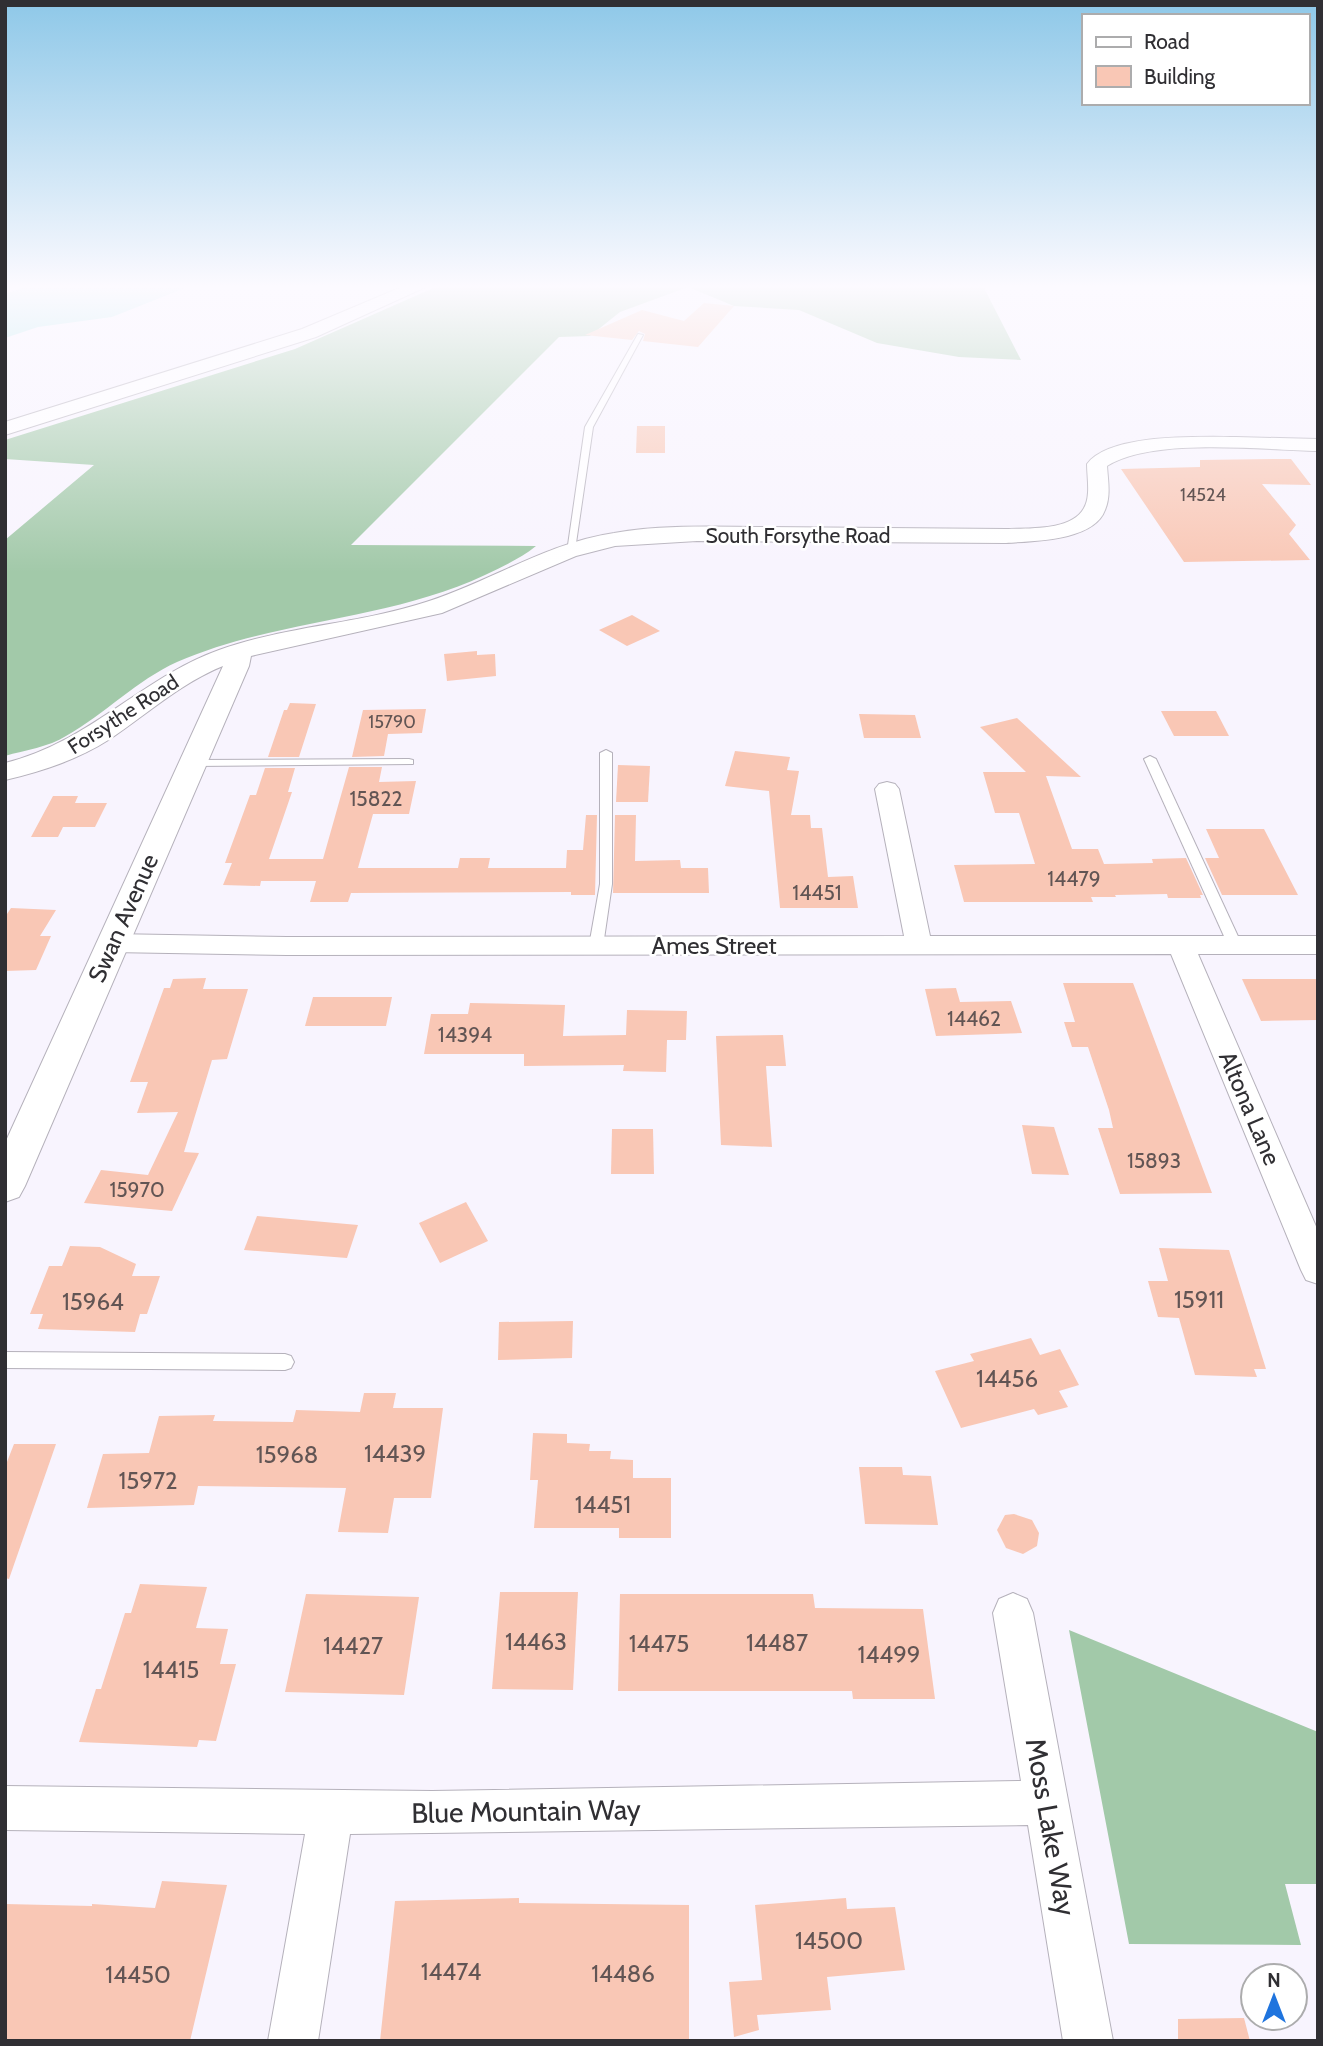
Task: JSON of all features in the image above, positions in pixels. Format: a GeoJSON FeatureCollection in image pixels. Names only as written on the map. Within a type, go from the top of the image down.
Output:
{"type":"FeatureCollection","features":[{"type":"Feature","properties":{"kind":"main road"},"geometry":{"type":"LineString","coordinates":[[5,429],[155,381]]}},
{"type":"Feature","properties":{"kind":"street","name":"South Forsythe Road"},"geometry":{"type":"LineString","coordinates":[[239,651],[432,608],[486,588],[570,550],[616,539],[671,535],[1006,536],[1049,532],[1075,526],[1094,512],[1098,498],[1097,464],[1103,457],[1119,450],[1176,444],[1318,445]]}},
{"type":"Feature","properties":{"kind":"street","name":"Swan Avenue"},"geometry":{"type":"LineString","coordinates":[[5,1186],[236,666],[239,651]]}},
{"type":"Feature","properties":{"kind":"street","name":"Forsythe Road"},"geometry":{"type":"LineString","coordinates":[[5,772],[41,762],[78,747],[187,672],[239,651]]}},
{"type":"Feature","properties":{"kind":"street"},"geometry":{"type":"LineString","coordinates":[[887,789],[919,945]]}},
{"type":"Feature","properties":{"kind":"street","name":"Ames Street"},"geometry":{"type":"LineString","coordinates":[[111,943],[287,946],[1318,945]]}},
{"type":"Feature","properties":{"kind":"street","name":"Altona Lane"},"geometry":{"type":"LineString","coordinates":[[1181,946],[1318,1270]]}},
{"type":"Feature","properties":{"kind":"street","name":"Moss Lake Way"},"geometry":{"type":"LineString","coordinates":[[1013,1613],[1088,2041]]}},
{"type":"Feature","properties":{"kind":"street","name":"Blue Mountain Way"},"geometry":{"type":"LineString","coordinates":[[5,1808],[432,1813],[1047,1803]]}},
{"type":"Feature","properties":{"kind":"street"},"geometry":{"type":"LineString","coordinates":[[293,2041],[332,1810]]}},
{"type":"Feature","properties":{"kind":"lane"},"geometry":{"type":"LineString","coordinates":[[570,550],[589,427],[614,381]]}},
{"type":"Feature","properties":{"kind":"lane"},"geometry":{"type":"LineString","coordinates":[[596,946],[606,884],[606,753]]}},
{"type":"Feature","properties":{"kind":"lane"},"geometry":{"type":"LineString","coordinates":[[1150,759],[1235,945]]}},
{"type":"Feature","properties":{"kind":"lane"},"geometry":{"type":"LineString","coordinates":[[192,763],[409,762]]}},
{"type":"Feature","properties":{"kind":"lane"},"geometry":{"type":"LineString","coordinates":[[5,1360],[285,1362]]}},
{"type":"Feature","properties":{"kind":"green space"},"geometry":{"type":"Polygon","coordinates":[[[191,381],[515,381],[351,545],[536,546],[485,575],[448,590],[409,602],[253,637],[177,662],[148,678],[59,740],[5,756],[5,540],[94,465],[5,459],[5,440],[191,381]]]}},
{"type":"Feature","properties":{"kind":"green space"},"geometry":{"type":"Polygon","coordinates":[[[1069,1630],[1318,1732],[1318,1884],[1285,1884],[1301,1945],[1129,1944],[1069,1630]]]}},
{"type":"Feature","properties":{"kind":"building"},"geometry":{"type":"Polygon","coordinates":[[[637,426],[665,426],[665,453],[636,453],[637,426]]]}},
{"type":"Feature","properties":{"kind":"building"},"geometry":{"type":"Polygon","coordinates":[[[1291,459],[1311,485],[1262,484],[1296,525],[1289,534],[1310,560],[1184,562],[1121,469],[1200,467],[1200,460],[1291,459]]]}},
{"type":"Feature","properties":{"kind":"building"},"geometry":{"type":"Polygon","coordinates":[[[632,615],[660,631],[627,646],[599,630],[632,615]]]}},
{"type":"Feature","properties":{"kind":"building"},"geometry":{"type":"Polygon","coordinates":[[[477,651],[477,655],[495,654],[496,676],[447,681],[444,654],[477,651]]]}},
{"type":"Feature","properties":{"kind":"building"},"geometry":{"type":"Polygon","coordinates":[[[290,703],[316,704],[299,757],[268,757],[284,710],[287,710],[290,703]]]}},
{"type":"Feature","properties":{"kind":"building"},"geometry":{"type":"Polygon","coordinates":[[[426,709],[422,733],[388,734],[384,756],[352,757],[363,710],[426,709]]]}},
{"type":"Feature","properties":{"kind":"building"},"geometry":{"type":"Polygon","coordinates":[[[1161,711],[1216,711],[1229,736],[1174,736],[1161,711]]]}},
{"type":"Feature","properties":{"kind":"building"},"geometry":{"type":"Polygon","coordinates":[[[859,714],[915,715],[921,738],[864,738],[859,714]]]}},
{"type":"Feature","properties":{"kind":"building"},"geometry":{"type":"Polygon","coordinates":[[[1017,718],[1081,777],[1046,776],[1072,849],[1098,849],[1104,864],[1153,863],[1152,859],[1186,858],[1203,895],[1200,895],[1201,898],[1168,898],[1167,894],[1091,897],[1093,902],[964,902],[954,865],[1035,864],[1019,813],[995,813],[983,772],[1026,772],[980,727],[1017,718]]]}},
{"type":"Feature","properties":{"kind":"building"},"geometry":{"type":"Polygon","coordinates":[[[735,751],[790,757],[787,770],[799,771],[791,815],[810,815],[811,828],[822,828],[828,877],[853,876],[858,908],[780,908],[769,791],[725,786],[735,751]]]}},
{"type":"Feature","properties":{"kind":"building"},"geometry":{"type":"Polygon","coordinates":[[[618,765],[650,766],[648,802],[616,802],[618,765]]]}},
{"type":"Feature","properties":{"kind":"building"},"geometry":{"type":"Polygon","coordinates":[[[349,767],[382,767],[379,782],[416,781],[409,814],[373,814],[358,868],[458,868],[460,858],[490,858],[488,868],[566,868],[567,850],[583,850],[586,815],[597,815],[595,895],[571,895],[571,892],[351,893],[348,902],[310,902],[316,881],[261,881],[260,886],[223,885],[232,863],[225,863],[250,795],[256,795],[265,768],[295,768],[288,792],[292,792],[269,859],[323,859],[349,767]]]}},
{"type":"Feature","properties":{"kind":"building"},"geometry":{"type":"Polygon","coordinates":[[[53,796],[78,796],[75,803],[107,803],[95,827],[63,827],[58,837],[31,837],[53,796]]]}},
{"type":"Feature","properties":{"kind":"building"},"geometry":{"type":"Polygon","coordinates":[[[615,815],[636,815],[635,861],[680,860],[681,868],[708,868],[709,893],[613,893],[615,815]]]}},
{"type":"Feature","properties":{"kind":"building"},"geometry":{"type":"Polygon","coordinates":[[[1206,829],[1264,829],[1298,895],[1222,895],[1205,858],[1219,858],[1206,829]]]}},
{"type":"Feature","properties":{"kind":"building"},"geometry":{"type":"Polygon","coordinates":[[[11,908],[56,910],[40,936],[51,936],[36,970],[5,971],[5,917],[11,908]]]}},
{"type":"Feature","properties":{"kind":"building"},"geometry":{"type":"Polygon","coordinates":[[[206,978],[203,989],[248,989],[227,1059],[212,1060],[184,1152],[199,1153],[172,1211],[84,1203],[101,1170],[148,1175],[178,1112],[137,1113],[148,1082],[130,1082],[164,988],[170,988],[173,979],[206,978]]]}},
{"type":"Feature","properties":{"kind":"building"},"geometry":{"type":"Polygon","coordinates":[[[1242,979],[1318,979],[1318,1020],[1261,1021],[1242,979]]]}},
{"type":"Feature","properties":{"kind":"building"},"geometry":{"type":"Polygon","coordinates":[[[1063,983],[1133,983],[1212,1193],[1120,1194],[1098,1128],[1113,1128],[1109,1110],[1088,1047],[1072,1047],[1064,1022],[1075,1022],[1063,983]]]}},
{"type":"Feature","properties":{"kind":"building"},"geometry":{"type":"Polygon","coordinates":[[[956,988],[960,1002],[1011,1001],[1022,1033],[936,1036],[925,989],[956,988]]]}},
{"type":"Feature","properties":{"kind":"building"},"geometry":{"type":"Polygon","coordinates":[[[313,997],[392,997],[386,1026],[305,1026],[313,997]]]}},
{"type":"Feature","properties":{"kind":"building"},"geometry":{"type":"Polygon","coordinates":[[[470,1003],[565,1005],[563,1036],[626,1035],[627,1010],[687,1011],[686,1040],[667,1040],[666,1072],[623,1071],[624,1065],[524,1066],[524,1054],[424,1054],[431,1014],[468,1014],[470,1003]]]}},
{"type":"Feature","properties":{"kind":"building"},"geometry":{"type":"Polygon","coordinates":[[[783,1035],[786,1066],[766,1066],[772,1147],[721,1145],[716,1036],[783,1035]]]}},
{"type":"Feature","properties":{"kind":"building"},"geometry":{"type":"Polygon","coordinates":[[[1022,1125],[1054,1127],[1069,1175],[1032,1174],[1022,1125]]]}},
{"type":"Feature","properties":{"kind":"building"},"geometry":{"type":"Polygon","coordinates":[[[612,1129],[653,1129],[654,1174],[611,1174],[612,1129]]]}},
{"type":"Feature","properties":{"kind":"building"},"geometry":{"type":"Polygon","coordinates":[[[466,1202],[488,1241],[440,1263],[419,1223],[466,1202]]]}},
{"type":"Feature","properties":{"kind":"building"},"geometry":{"type":"Polygon","coordinates":[[[257,1216],[358,1225],[347,1258],[244,1250],[257,1216]]]}},
{"type":"Feature","properties":{"kind":"building"},"geometry":{"type":"Polygon","coordinates":[[[70,1246],[100,1247],[136,1264],[132,1276],[160,1276],[147,1314],[140,1314],[135,1332],[38,1329],[43,1314],[30,1314],[49,1266],[62,1266],[70,1246]]]}},
{"type":"Feature","properties":{"kind":"building"},"geometry":{"type":"Polygon","coordinates":[[[1159,1248],[1229,1250],[1266,1369],[1254,1369],[1257,1377],[1195,1375],[1179,1318],[1158,1317],[1148,1281],[1168,1281],[1159,1248]]]}},
{"type":"Feature","properties":{"kind":"building"},"geometry":{"type":"Polygon","coordinates":[[[573,1321],[572,1358],[498,1360],[499,1322],[573,1321]]]}},
{"type":"Feature","properties":{"kind":"building"},"geometry":{"type":"Polygon","coordinates":[[[1031,1338],[1040,1355],[1060,1349],[1079,1385],[1059,1391],[1068,1407],[1038,1415],[1034,1409],[961,1428],[935,1371],[974,1361],[970,1354],[1031,1338]]]}},
{"type":"Feature","properties":{"kind":"building"},"geometry":{"type":"Polygon","coordinates":[[[364,1393],[396,1393],[393,1408],[443,1408],[431,1498],[394,1498],[388,1533],[338,1532],[346,1488],[198,1486],[194,1505],[87,1508],[103,1454],[149,1453],[159,1416],[215,1415],[213,1421],[293,1422],[296,1410],[360,1412],[364,1393]]]}},
{"type":"Feature","properties":{"kind":"building"},"geometry":{"type":"Polygon","coordinates":[[[533,1433],[567,1434],[567,1443],[590,1444],[589,1451],[611,1451],[610,1459],[633,1460],[633,1478],[671,1478],[671,1538],[619,1538],[619,1528],[534,1528],[538,1480],[530,1480],[533,1433]]]}},
{"type":"Feature","properties":{"kind":"building"},"geometry":{"type":"Polygon","coordinates":[[[14,1444],[56,1444],[9,1579],[5,1578],[5,1467],[14,1444]]]}},
{"type":"Feature","properties":{"kind":"building"},"geometry":{"type":"Polygon","coordinates":[[[859,1467],[902,1467],[903,1475],[931,1476],[938,1525],[865,1524],[859,1467]]]}},
{"type":"Feature","properties":{"kind":"building"},"geometry":{"type":"Polygon","coordinates":[[[1014,1514],[1032,1520],[1039,1533],[1037,1546],[1023,1554],[1006,1548],[997,1530],[1005,1515],[1014,1514]]]}},
{"type":"Feature","properties":{"kind":"building"},"geometry":{"type":"Polygon","coordinates":[[[140,1584],[207,1587],[196,1628],[228,1629],[220,1664],[236,1664],[216,1741],[199,1740],[197,1747],[79,1742],[96,1689],[101,1689],[125,1613],[131,1613],[140,1584]]]}},
{"type":"Feature","properties":{"kind":"building"},"geometry":{"type":"Polygon","coordinates":[[[500,1592],[578,1592],[573,1690],[492,1689],[500,1592]]]}},
{"type":"Feature","properties":{"kind":"building"},"geometry":{"type":"Polygon","coordinates":[[[306,1594],[419,1597],[404,1695],[285,1692],[306,1594]]]}},
{"type":"Feature","properties":{"kind":"building"},"geometry":{"type":"Polygon","coordinates":[[[620,1594],[813,1594],[815,1608],[923,1609],[935,1699],[853,1699],[852,1691],[618,1691],[620,1594]]]}},
{"type":"Feature","properties":{"kind":"building"},"geometry":{"type":"Polygon","coordinates":[[[162,1881],[227,1885],[190,2041],[5,2041],[5,1904],[92,1904],[155,1908],[162,1881]]]}},
{"type":"Feature","properties":{"kind":"building"},"geometry":{"type":"Polygon","coordinates":[[[519,1898],[519,1903],[689,1905],[689,2041],[380,2041],[395,1901],[519,1898]]]}},
{"type":"Feature","properties":{"kind":"building"},"geometry":{"type":"Polygon","coordinates":[[[846,1898],[847,1909],[895,1907],[905,1970],[827,1977],[831,2010],[757,2015],[759,2030],[734,2037],[729,1982],[762,1980],[755,1905],[846,1898]]]}},
{"type":"Feature","properties":{"kind":"building"},"geometry":{"type":"Polygon","coordinates":[[[1239,2018],[1239,2032],[1248,2032],[1250,2041],[1178,2041],[1178,2019],[1239,2018]]]}}]}
